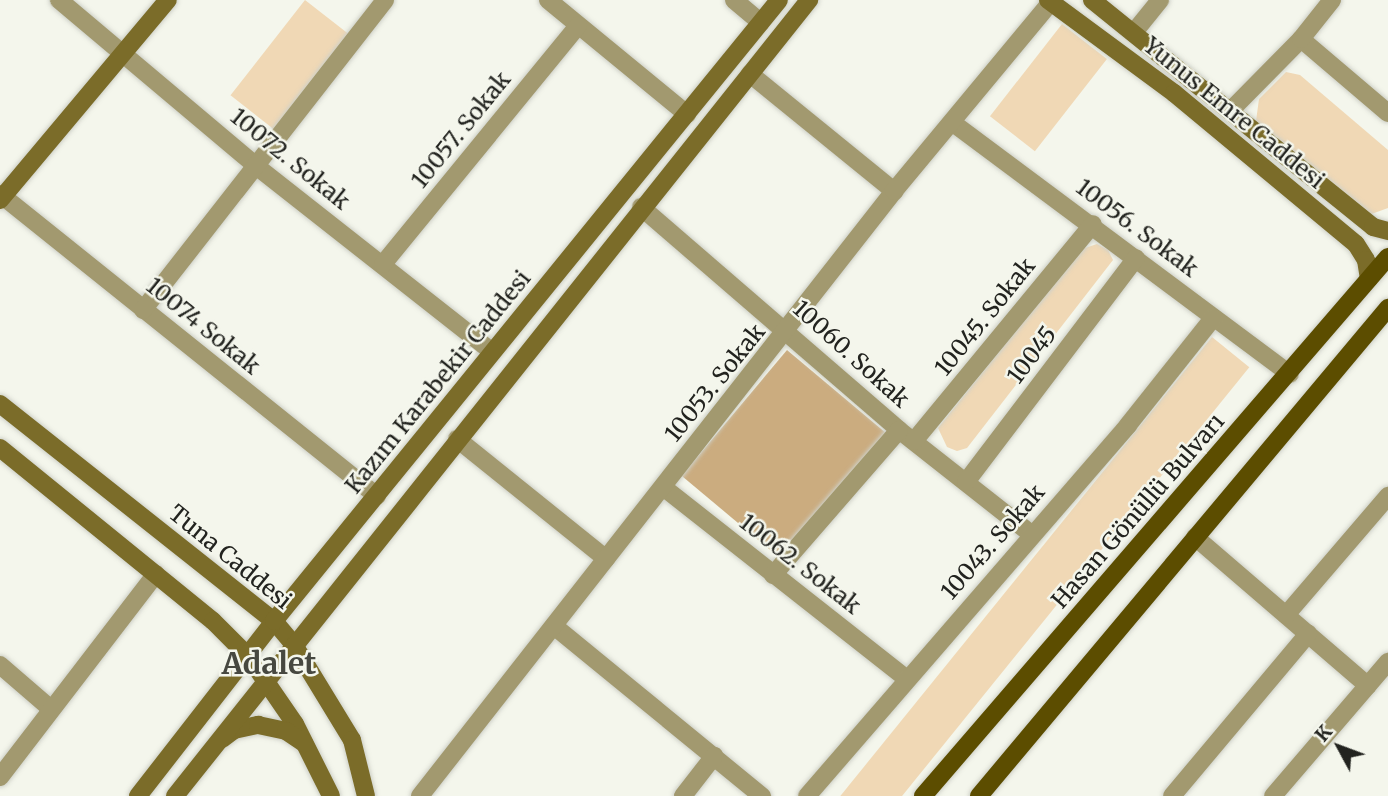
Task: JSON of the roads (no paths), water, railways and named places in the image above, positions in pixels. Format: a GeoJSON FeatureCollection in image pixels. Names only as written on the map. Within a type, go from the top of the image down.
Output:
{"type":"FeatureCollection","features":[{"type":"Feature","properties":{"kind":"main road","name":"Hasan Gönüllü Bulvarı"},"geometry":{"type":"LineString","coordinates":[[923,796],[1290,374],[1388,257]]}},
{"type":"Feature","properties":{"kind":"main road"},"geometry":{"type":"LineString","coordinates":[[979,796],[1388,308]]}},
{"type":"Feature","properties":{"kind":"street","name":"10072. Sokak"},"geometry":{"type":"LineString","coordinates":[[59,0],[125,52],[256,166],[492,352]]}},
{"type":"Feature","properties":{"kind":"street"},"geometry":{"type":"LineString","coordinates":[[1,197],[168,0]]}},
{"type":"Feature","properties":{"kind":"street"},"geometry":{"type":"LineString","coordinates":[[143,310],[385,0]]}},
{"type":"Feature","properties":{"kind":"street"},"geometry":{"type":"LineString","coordinates":[[548,0],[687,114]]}},
{"type":"Feature","properties":{"kind":"street"},"geometry":{"type":"LineString","coordinates":[[734,0],[761,23]]}},
{"type":"Feature","properties":{"kind":"street","name":"Kazım Karabekir Caddesi"},"geometry":{"type":"LineString","coordinates":[[138,796],[249,657],[274,621],[779,0]]}},
{"type":"Feature","properties":{"kind":"street"},"geometry":{"type":"LineString","coordinates":[[175,796],[208,750],[809,0]]}},
{"type":"Feature","properties":{"kind":"street","name":"Yunus Emre Caddesi"},"geometry":{"type":"LineString","coordinates":[[1092,0],[1232,109],[1373,227],[1388,231]]}},
{"type":"Feature","properties":{"kind":"street"},"geometry":{"type":"LineString","coordinates":[[1135,31],[1160,0]]}},
{"type":"Feature","properties":{"kind":"street"},"geometry":{"type":"LineString","coordinates":[[1232,109],[1301,39],[1332,0]]}},
{"type":"Feature","properties":{"kind":"street","name":"Yunus Emre Caddesi"},"geometry":{"type":"LineString","coordinates":[[1050,1],[1174,93],[1356,244],[1366,260],[1370,279]]}},
{"type":"Feature","properties":{"kind":"street","name":"10053. Sokak"},"geometry":{"type":"LineString","coordinates":[[420,796],[789,330],[894,191],[953,123],[1050,1]]}},
{"type":"Feature","properties":{"kind":"street","name":"10057. Sokak"},"geometry":{"type":"LineString","coordinates":[[383,264],[578,26]]}},
{"type":"Feature","properties":{"kind":"street"},"geometry":{"type":"LineString","coordinates":[[1301,39],[1388,113]]}},
{"type":"Feature","properties":{"kind":"street"},"geometry":{"type":"LineString","coordinates":[[750,74],[894,191]]}},
{"type":"Feature","properties":{"kind":"street","name":"10056. Sokak"},"geometry":{"type":"LineString","coordinates":[[953,123],[1093,224],[1290,374]]}},
{"type":"Feature","properties":{"kind":"street","name":"10074 Sokak"},"geometry":{"type":"LineString","coordinates":[[1,197],[377,496]]}},
{"type":"Feature","properties":{"kind":"street","name":"10060. Sokak"},"geometry":{"type":"LineString","coordinates":[[641,208],[789,330],[899,430],[1031,534]]}},
{"type":"Feature","properties":{"kind":"street","name":"10045. Sokak"},"geometry":{"type":"LineString","coordinates":[[914,441],[1093,224]]}},
{"type":"Feature","properties":{"kind":"street","name":"10045"},"geometry":{"type":"LineString","coordinates":[[966,482],[1136,258]]}},
{"type":"Feature","properties":{"kind":"street","name":"10043. Sokak"},"geometry":{"type":"LineString","coordinates":[[807,796],[1128,425],[1213,317]]}},
{"type":"Feature","properties":{"kind":"street","name":"Tuna Caddesi"},"geometry":{"type":"LineString","coordinates":[[0,404],[274,621],[294,645],[352,740],[366,796]]}},
{"type":"Feature","properties":{"kind":"street"},"geometry":{"type":"LineString","coordinates":[[773,575],[899,430]]}},
{"type":"Feature","properties":{"kind":"street"},"geometry":{"type":"LineString","coordinates":[[457,439],[606,559]]}},
{"type":"Feature","properties":{"kind":"street"},"geometry":{"type":"LineString","coordinates":[[0,448],[156,574],[249,657],[306,744],[331,796]]}},
{"type":"Feature","properties":{"kind":"street","name":"10062. Sokak"},"geometry":{"type":"LineString","coordinates":[[663,487],[907,679]]}},
{"type":"Feature","properties":{"kind":"street"},"geometry":{"type":"LineString","coordinates":[[1286,615],[1388,496]]}},
{"type":"Feature","properties":{"kind":"street"},"geometry":{"type":"LineString","coordinates":[[1195,537],[1368,686]]}},
{"type":"Feature","properties":{"kind":"street"},"geometry":{"type":"LineString","coordinates":[[0,777],[156,574]]}},
{"type":"Feature","properties":{"kind":"street"},"geometry":{"type":"LineString","coordinates":[[554,626],[762,796]]}},
{"type":"Feature","properties":{"kind":"street"},"geometry":{"type":"LineString","coordinates":[[1172,796],[1308,634]]}},
{"type":"Feature","properties":{"kind":"street"},"geometry":{"type":"LineString","coordinates":[[1273,796],[1388,662]]}},
{"type":"Feature","properties":{"kind":"street"},"geometry":{"type":"LineString","coordinates":[[0,665],[51,709]]}},
{"type":"Feature","properties":{"kind":"street"},"geometry":{"type":"LineString","coordinates":[[208,750],[234,730],[258,725],[286,731],[306,744]]}},
{"type":"Feature","properties":{"kind":"street"},"geometry":{"type":"LineString","coordinates":[[683,796],[714,756]]}},
{"type":"Feature","properties":{"kind":"district","name":"Adalet"},"geometry":{"type":"Point","coordinates":[269,663]}}]}
